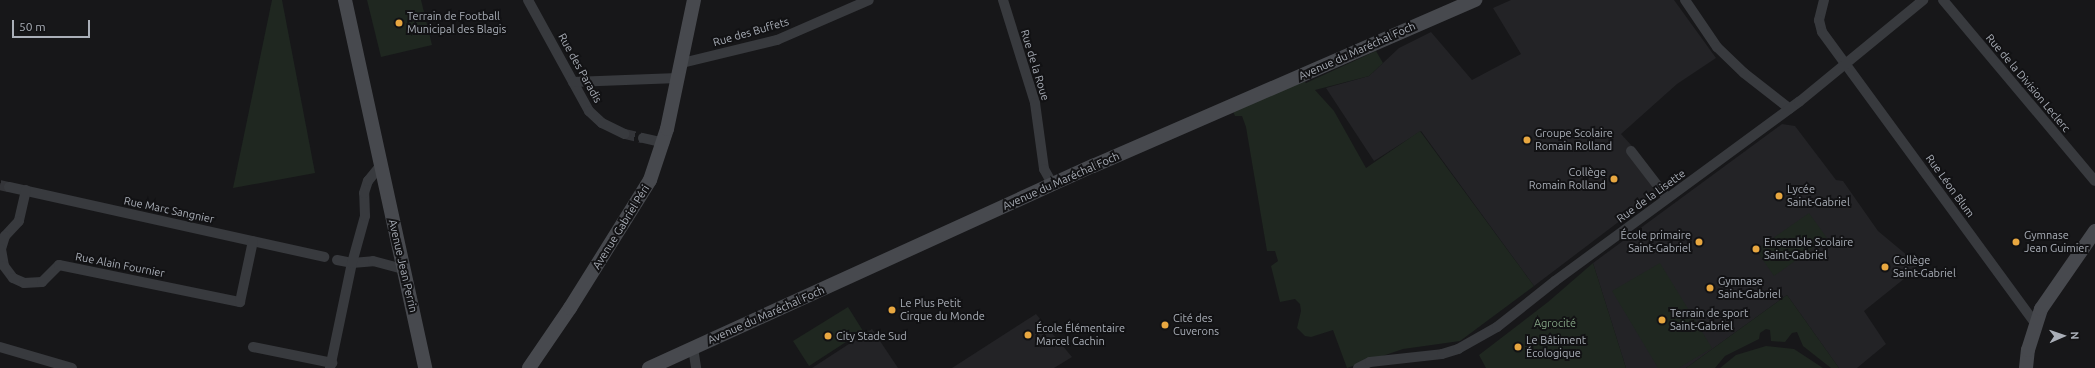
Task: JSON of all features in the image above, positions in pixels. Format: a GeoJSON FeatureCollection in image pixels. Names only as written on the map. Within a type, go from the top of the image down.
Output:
{"type":"FeatureCollection","features":[{"type":"Feature","properties":{"kind":"main road","name":"Avenue Jean Perrin"},"geometry":{"type":"LineString","coordinates":[[345,0],[425,368]]}},
{"type":"Feature","properties":{"kind":"main road","name":"Avenue Gabriel Péri"},"geometry":{"type":"LineString","coordinates":[[529,368],[642,194],[664,143],[694,0]]}},
{"type":"Feature","properties":{"kind":"main road","name":"Avenue du Maréchal Foch"},"geometry":{"type":"LineString","coordinates":[[648,368],[1053,185],[1475,0]]}},
{"type":"Feature","properties":{"kind":"main road"},"geometry":{"type":"LineString","coordinates":[[2027,362],[2035,323],[2046,299],[2095,232]]}},
{"type":"Feature","properties":{"kind":"street","name":"Rue des Paradis"},"geometry":{"type":"LineString","coordinates":[[528,0],[589,111],[602,123],[625,134]]}},
{"type":"Feature","properties":{"kind":"street","name":"Rue des Buffets"},"geometry":{"type":"LineString","coordinates":[[682,63],[777,40],[820,23],[869,0]]}},
{"type":"Feature","properties":{"kind":"street","name":"Rue de la Roue"},"geometry":{"type":"LineString","coordinates":[[1003,0],[1035,103],[1044,169],[1053,185]]}},
{"type":"Feature","properties":{"kind":"street"},"geometry":{"type":"LineString","coordinates":[[1685,0],[1723,52],[1744,73],[1790,109]]}},
{"type":"Feature","properties":{"kind":"street","name":"Rue Léon Blum"},"geometry":{"type":"LineString","coordinates":[[1824,0],[1820,26],[1846,64],[2035,323]]}},
{"type":"Feature","properties":{"kind":"street","name":"Rue de la Lisette"},"geometry":{"type":"LineString","coordinates":[[1358,368],[1370,362],[1442,354],[1458,349],[1497,327],[1667,198],[1790,109],[1923,0]]}},
{"type":"Feature","properties":{"kind":"street","name":"Rue de la Division Leclerc"},"geometry":{"type":"LineString","coordinates":[[1943,0],[2095,181]]}},
{"type":"Feature","properties":{"kind":"street"},"geometry":{"type":"LineString","coordinates":[[573,82],[678,78]]}},
{"type":"Feature","properties":{"kind":"street"},"geometry":{"type":"LineString","coordinates":[[643,138],[664,143]]}},
{"type":"Feature","properties":{"kind":"street"},"geometry":{"type":"LineString","coordinates":[[1632,151],[1667,198]]}},
{"type":"Feature","properties":{"kind":"street"},"geometry":{"type":"LineString","coordinates":[[253,347],[331,365],[352,263],[364,220],[366,208],[364,193],[368,181],[381,165]]}},
{"type":"Feature","properties":{"kind":"street","name":"Rue Marc Sangnier"},"geometry":{"type":"LineString","coordinates":[[9,187],[324,257]]}},
{"type":"Feature","properties":{"kind":"street","name":"Rue Alain Fournier"},"geometry":{"type":"LineString","coordinates":[[26,190],[19,221],[5,236],[1,249],[4,266],[13,278],[24,284],[42,282],[59,266],[240,302],[253,241]]}},
{"type":"Feature","properties":{"kind":"street"},"geometry":{"type":"LineString","coordinates":[[337,260],[352,263],[373,261],[403,269]]}},
{"type":"Feature","properties":{"kind":"street"},"geometry":{"type":"LineString","coordinates":[[0,347],[72,368]]}},
{"type":"Feature","properties":{"kind":"street"},"geometry":{"type":"LineString","coordinates":[[693,348],[696,368]]}},
{"type":"Feature","properties":{"kind":"shaded area","name":"Groupe Scolaire Romain Rolland"},"geometry":{"type":"Polygon","coordinates":[[[1511,0],[1674,0],[1716,58],[1677,84],[1621,134],[1632,146],[1627,149],[1658,192],[1534,286],[1421,131],[1374,161],[1326,88],[1369,76],[1399,48],[1431,32],[1472,80],[1521,54],[1493,8],[1511,0]]]}},
{"type":"Feature","properties":{"kind":"shaded area","name":"Ensemble Scolaire Saint-Gabriel"},"geometry":{"type":"Polygon","coordinates":[[[1782,124],[1795,126],[1836,180],[1843,181],[1878,231],[1920,266],[1864,311],[1886,344],[1857,368],[1839,368],[1787,295],[1686,368],[1626,368],[1593,263],[1782,124]]]}},
{"type":"Feature","properties":{"kind":"shaded area","name":"École Élémentaire Marcel Cachin"},"geometry":{"type":"Polygon","coordinates":[[[1036,314],[1072,357],[1054,368],[952,368],[1036,314]]]}},
{"type":"Feature","properties":{"kind":"shaded area"},"geometry":{"type":"Polygon","coordinates":[[[872,329],[898,368],[812,368],[872,329]]]}},
{"type":"Feature","properties":{"kind":"green space"},"geometry":{"type":"Polygon","coordinates":[[[272,0],[282,0],[315,173],[233,188],[272,0]]]}},
{"type":"Feature","properties":{"kind":"green space","name":"Terrain de Football Municipal des Blagis"},"geometry":{"type":"Polygon","coordinates":[[[367,0],[421,0],[432,45],[381,57],[367,0]]]}},
{"type":"Feature","properties":{"kind":"green space"},"geometry":{"type":"Polygon","coordinates":[[[1376,51],[1383,63],[1369,76],[1315,90],[1334,111],[1366,168],[1420,131],[1534,286],[1460,341],[1403,349],[1347,368],[1333,330],[1311,337],[1305,336],[1297,328],[1301,311],[1300,304],[1295,299],[1280,302],[1271,266],[1278,261],[1275,251],[1267,251],[1246,127],[1242,116],[1235,116],[1232,109],[1303,80],[1306,83],[1376,51]]]}},
{"type":"Feature","properties":{"kind":"green space"},"geometry":{"type":"Polygon","coordinates":[[[1809,213],[1827,238],[1774,276],[1756,250],[1809,213]]]}},
{"type":"Feature","properties":{"kind":"green space","name":"Agrocité"},"geometry":{"type":"Polygon","coordinates":[[[1593,263],[1626,368],[1486,368],[1479,355],[1548,302],[1593,263]]]}},
{"type":"Feature","properties":{"kind":"green space","name":"Terrain de sport Saint-Gabriel"},"geometry":{"type":"Polygon","coordinates":[[[1660,263],[1712,348],[1679,368],[1658,368],[1612,291],[1660,263]]]}},
{"type":"Feature","properties":{"kind":"green space"},"geometry":{"type":"Polygon","coordinates":[[[1787,295],[1839,368],[1831,368],[1803,346],[1797,332],[1792,333],[1785,342],[1771,341],[1770,330],[1766,329],[1760,333],[1759,339],[1725,356],[1715,368],[1686,368],[1787,295]]]}},
{"type":"Feature","properties":{"kind":"green space","name":"City Stade Sud"},"geometry":{"type":"Polygon","coordinates":[[[848,307],[863,331],[809,366],[793,341],[848,307]]]}},
{"type":"Feature","properties":{"kind":"green space"},"geometry":{"type":"Polygon","coordinates":[[[1766,346],[1794,349],[1823,368],[1720,368],[1736,355],[1766,346]]]}},
{"type":"Feature","properties":{"kind":"tunnel"},"geometry":{"type":"LineString","coordinates":[[625,134],[643,138]]}},
{"type":"Feature","properties":{"kind":"tunnel"},"geometry":{"type":"LineString","coordinates":[[0,185],[9,187]]}},
{"type":"Feature","properties":{"kind":"place","name":"Terrain de Football Municipal des Blagis"},"geometry":{"type":"Point","coordinates":[399,23]}},
{"type":"Feature","properties":{"kind":"place","name":"Groupe Scolaire Romain Rolland"},"geometry":{"type":"Point","coordinates":[1527,140]}},
{"type":"Feature","properties":{"kind":"place","name":"Collège Romain Rolland"},"geometry":{"type":"Point","coordinates":[1614,179]}},
{"type":"Feature","properties":{"kind":"place","name":"Lycée Saint-Gabriel"},"geometry":{"type":"Point","coordinates":[1779,196]}},
{"type":"Feature","properties":{"kind":"place","name":"École primaire Saint-Gabriel"},"geometry":{"type":"Point","coordinates":[1699,242]}},
{"type":"Feature","properties":{"kind":"place","name":"Gymnase Jean Guimier"},"geometry":{"type":"Point","coordinates":[2016,242]}},
{"type":"Feature","properties":{"kind":"place","name":"Ensemble Scolaire Saint-Gabriel"},"geometry":{"type":"Point","coordinates":[1756,249]}},
{"type":"Feature","properties":{"kind":"place","name":"Collège Saint-Gabriel"},"geometry":{"type":"Point","coordinates":[1885,267]}},
{"type":"Feature","properties":{"kind":"place","name":"Gymnase Saint-Gabriel"},"geometry":{"type":"Point","coordinates":[1710,288]}},
{"type":"Feature","properties":{"kind":"place","name":"Le Plus Petit Cirque du Monde"},"geometry":{"type":"Point","coordinates":[892,310]}},
{"type":"Feature","properties":{"kind":"place","name":"Terrain de sport Saint-Gabriel"},"geometry":{"type":"Point","coordinates":[1662,320]}},
{"type":"Feature","properties":{"kind":"place","name":"Cité des Cuverons"},"geometry":{"type":"Point","coordinates":[1165,325]}},
{"type":"Feature","properties":{"kind":"place","name":"École Élémentaire Marcel Cachin"},"geometry":{"type":"Point","coordinates":[1028,335]}},
{"type":"Feature","properties":{"kind":"place","name":"City Stade Sud"},"geometry":{"type":"Point","coordinates":[828,336]}},
{"type":"Feature","properties":{"kind":"place","name":"Le Bâtiment Écologique"},"geometry":{"type":"Point","coordinates":[1518,347]}}]}
